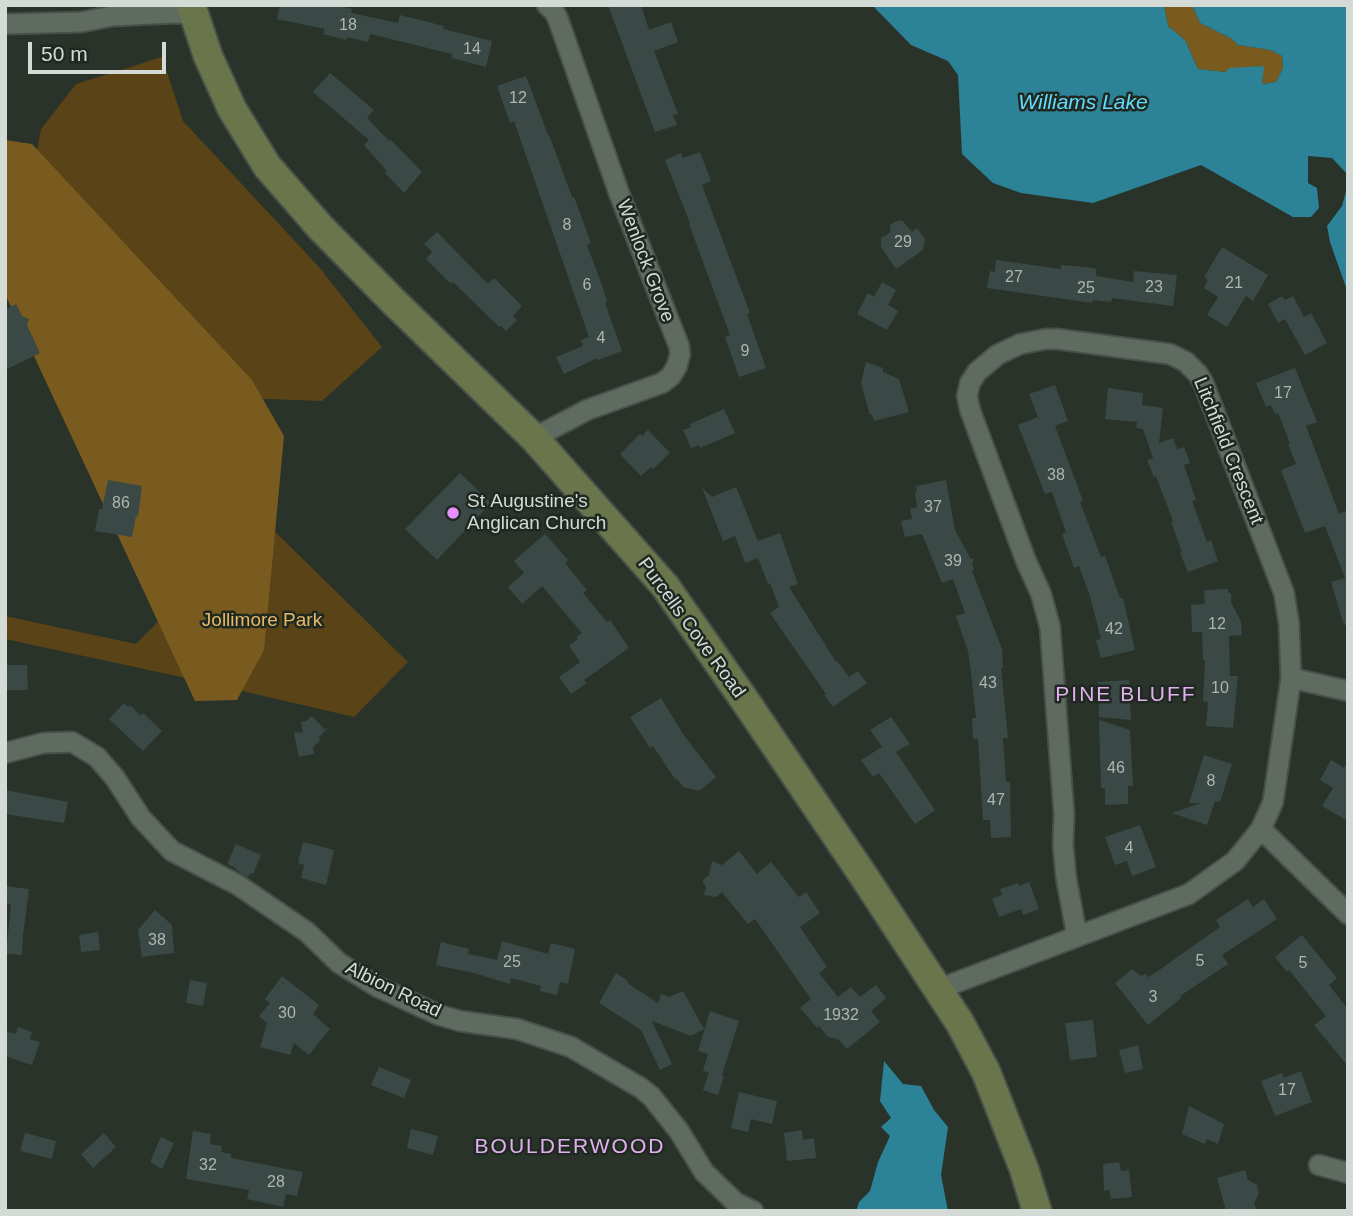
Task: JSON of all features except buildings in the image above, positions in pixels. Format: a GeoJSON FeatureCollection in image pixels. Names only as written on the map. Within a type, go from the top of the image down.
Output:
{"type":"FeatureCollection","features":[{"type":"Feature","properties":{"kind":"main road","name":"Purcells Cove Road"},"geometry":{"type":"LineString","coordinates":[[193,10],[208,56],[232,109],[267,166],[329,236],[534,438],[665,586],[748,705],[960,1023],[986,1072],[1024,1169],[1037,1211]]}},
{"type":"Feature","properties":{"kind":"street","name":"Wenlock Grove"},"geometry":{"type":"LineString","coordinates":[[534,438],[587,410],[662,383],[671,376],[680,354],[619,193],[558,19],[547,5]]}},
{"type":"Feature","properties":{"kind":"street"},"geometry":{"type":"LineString","coordinates":[[5,24],[82,22],[112,16],[193,10]]}},
{"type":"Feature","properties":{"kind":"street","name":"Litchfield Crescent"},"geometry":{"type":"LineString","coordinates":[[939,989],[1189,894],[1235,861],[1261,829],[1273,802],[1291,678],[1289,624],[1284,593],[1207,391],[1192,368],[1178,358],[1162,352],[1046,339],[1020,344],[997,355],[977,372],[970,383],[968,404],[1026,561],[1041,594],[1049,626],[1064,814],[1063,845],[1077,936]]}},
{"type":"Feature","properties":{"kind":"street"},"geometry":{"type":"LineString","coordinates":[[1291,678],[1348,691]]}},
{"type":"Feature","properties":{"kind":"street","name":"Albion Road"},"geometry":{"type":"LineString","coordinates":[[5,753],[43,743],[72,742],[97,757],[115,778],[141,818],[172,851],[238,885],[307,932],[339,963],[376,986],[439,1015],[460,1021],[517,1028],[571,1047],[641,1088],[651,1096],[679,1131],[704,1172],[736,1203],[753,1211]]}},
{"type":"Feature","properties":{"kind":"street"},"geometry":{"type":"LineString","coordinates":[[1261,829],[1348,914]]}},
{"type":"Feature","properties":{"kind":"street"},"geometry":{"type":"LineString","coordinates":[[1319,1164],[1348,1173]]}},
{"type":"Feature","properties":{"kind":"green space"},"geometry":{"type":"Polygon","coordinates":[[[1164,5],[1192,5],[1200,23],[1232,39],[1238,45],[1270,50],[1282,56],[1283,68],[1276,82],[1262,84],[1263,66],[1226,72],[1198,69],[1185,40],[1168,26],[1164,5]]]}},
{"type":"Feature","properties":{"kind":"green space"},"geometry":{"type":"Polygon","coordinates":[[[162,57],[183,121],[319,267],[382,347],[322,401],[189,396],[29,196],[41,129],[76,84],[162,57]]]}},
{"type":"Feature","properties":{"kind":"green space"},"geometry":{"type":"Polygon","coordinates":[[[5,140],[32,144],[252,380],[284,436],[264,650],[237,700],[195,701],[5,294],[5,140]]]}},
{"type":"Feature","properties":{"kind":"green space","name":"Jollimore Park"},"geometry":{"type":"Polygon","coordinates":[[[260,517],[408,662],[354,717],[5,639],[5,616],[136,644],[260,517]]]}},
{"type":"Feature","properties":{"kind":"water","name":"Williams Lake"},"geometry":{"type":"Polygon","coordinates":[[[872,5],[1164,5],[1168,26],[1185,40],[1198,69],[1226,72],[1229,68],[1264,66],[1262,84],[1276,82],[1283,68],[1282,56],[1270,50],[1238,45],[1232,39],[1200,23],[1192,5],[1348,5],[1348,175],[1332,158],[1308,156],[1308,183],[1317,188],[1319,208],[1311,217],[1293,217],[1201,165],[1093,203],[1021,193],[993,183],[962,154],[958,75],[948,61],[911,45],[872,5]]]}},
{"type":"Feature","properties":{"kind":"water"},"geometry":{"type":"Polygon","coordinates":[[[1348,184],[1348,293],[1327,226],[1342,206],[1348,184]]]}},
{"type":"Feature","properties":{"kind":"water"},"geometry":{"type":"Polygon","coordinates":[[[884,1061],[903,1084],[921,1086],[934,1110],[948,1127],[941,1175],[948,1211],[856,1211],[859,1202],[870,1191],[878,1162],[890,1136],[881,1127],[891,1118],[880,1101],[884,1061]]]}},
{"type":"Feature","properties":{"kind":"place","name":"St Augustine's Anglican Church"},"geometry":{"type":"Point","coordinates":[453,513]}},
{"type":"Feature","properties":{"kind":"district","name":"PINE BLUFF"},"geometry":{"type":"Point","coordinates":[1126,695]}},
{"type":"Feature","properties":{"kind":"district","name":"BOULDERWOOD"},"geometry":{"type":"Point","coordinates":[570,1147]}}]}
